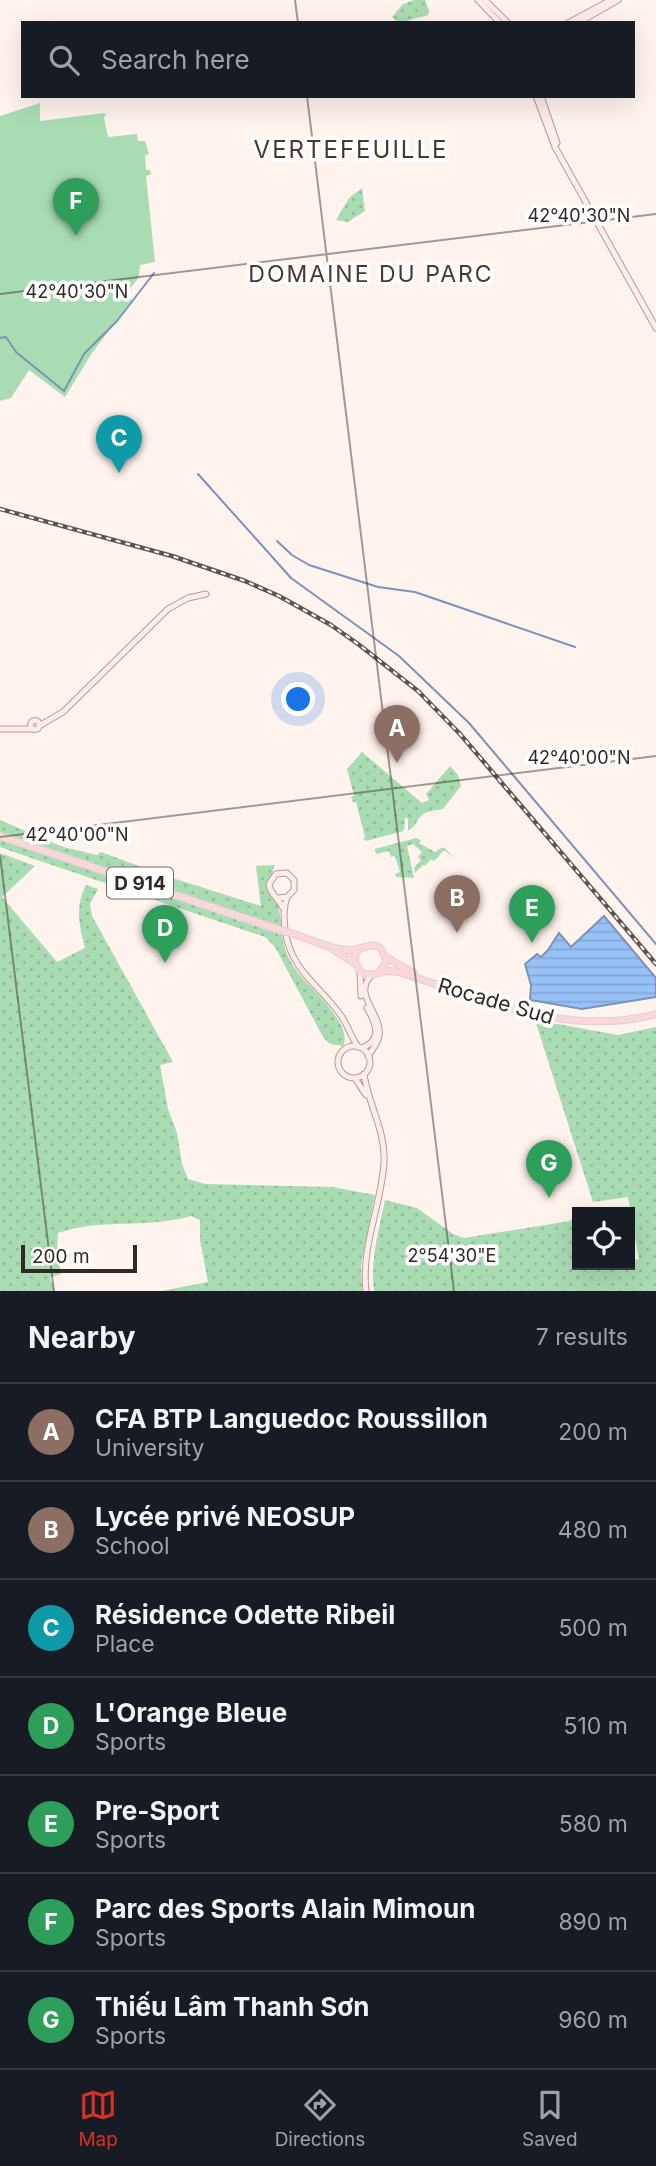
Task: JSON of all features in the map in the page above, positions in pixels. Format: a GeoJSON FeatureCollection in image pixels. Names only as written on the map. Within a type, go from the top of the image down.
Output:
{"type":"FeatureCollection","features":[{"type":"Feature","properties":{"kind":"main road","name":"D 914"},"geometry":{"type":"LineString","coordinates":[[0,836],[320,943],[351,950],[360,948]]}},
{"type":"Feature","properties":{"kind":"main road","name":"D 914"},"geometry":{"type":"LineString","coordinates":[[320,943],[355,963]]}},
{"type":"Feature","properties":{"kind":"main road"},"geometry":{"type":"LineString","coordinates":[[370,944],[380,948],[385,957],[380,972],[372,975],[360,971],[355,963],[355,955],[360,948],[370,944]]}},
{"type":"Feature","properties":{"kind":"main road","name":"Rocade Sud"},"geometry":{"type":"LineString","coordinates":[[385,957],[413,973],[505,1003],[560,1017],[609,1019],[656,1013]]}},
{"type":"Feature","properties":{"kind":"main road","name":"Rocade Sud"},"geometry":{"type":"LineString","coordinates":[[380,972],[398,972],[533,1015],[559,1020],[609,1022],[656,1013]]}},
{"type":"Feature","properties":{"kind":"street"},"geometry":{"type":"LineString","coordinates":[[478,0],[498,21]]}},
{"type":"Feature","properties":{"kind":"street"},"geometry":{"type":"LineString","coordinates":[[485,0],[506,21]]}},
{"type":"Feature","properties":{"kind":"street"},"geometry":{"type":"LineString","coordinates":[[572,21],[611,0]]}},
{"type":"Feature","properties":{"kind":"street"},"geometry":{"type":"LineString","coordinates":[[581,21],[618,0]]}},
{"type":"Feature","properties":{"kind":"street"},"geometry":{"type":"LineString","coordinates":[[539,98],[568,170],[656,328]]}},
{"type":"Feature","properties":{"kind":"street"},"geometry":{"type":"LineString","coordinates":[[0,729],[22,730],[63,712],[168,609],[188,598],[205,596]]}},
{"type":"Feature","properties":{"kind":"street"},"geometry":{"type":"LineString","coordinates":[[284,911],[278,898],[271,892],[269,884],[273,876],[281,873],[291,876],[295,883],[294,890],[287,897],[284,911],[292,957],[368,1056],[369,1065],[364,1073],[355,1078]]}},
{"type":"Feature","properties":{"kind":"street"},"geometry":{"type":"LineString","coordinates":[[278,898],[287,897]]}},
{"type":"Feature","properties":{"kind":"street"},"geometry":{"type":"LineString","coordinates":[[346,1048],[372,1043],[376,1032],[373,1019],[361,995],[360,971]]}},
{"type":"Feature","properties":{"kind":"street"},"geometry":{"type":"LineString","coordinates":[[368,1056],[379,1039],[380,1030],[376,1015],[364,995],[366,982],[372,975]]}},
{"type":"Feature","properties":{"kind":"street"},"geometry":{"type":"LineString","coordinates":[[346,1024],[349,1035],[338,1065],[345,1075],[355,1078],[371,1104]]}},
{"type":"Feature","properties":{"kind":"street"},"geometry":{"type":"LineString","coordinates":[[364,1073],[382,1137],[384,1163],[365,1264],[366,1291]]}},
{"type":"Feature","properties":{"kind":"green space"},"geometry":{"type":"Polygon","coordinates":[[[425,0],[428,15],[397,21],[392,17],[403,4],[425,0]]]}},
{"type":"Feature","properties":{"kind":"green space"},"geometry":{"type":"Polygon","coordinates":[[[40,103],[40,121],[104,113],[108,137],[137,134],[138,141],[145,141],[149,154],[145,155],[146,170],[150,170],[151,174],[146,176],[155,262],[140,265],[139,277],[126,294],[132,300],[92,353],[65,397],[29,370],[11,398],[0,401],[0,116],[40,103]]]}},
{"type":"Feature","properties":{"kind":"green space"},"geometry":{"type":"Polygon","coordinates":[[[362,188],[365,211],[348,222],[336,220],[349,198],[362,188]]]}},
{"type":"Feature","properties":{"kind":"green space"},"geometry":{"type":"Polygon","coordinates":[[[362,752],[422,803],[429,800],[426,794],[450,766],[458,775],[461,786],[443,809],[425,813],[411,829],[408,830],[408,819],[405,817],[404,831],[366,841],[363,838],[365,837],[356,802],[353,802],[351,797],[354,796],[347,769],[362,752]]]}},
{"type":"Feature","properties":{"kind":"green space"},"geometry":{"type":"Polygon","coordinates":[[[0,820],[63,847],[97,855],[101,852],[261,906],[256,866],[275,865],[267,889],[278,904],[282,927],[0,832],[0,820]]]}},
{"type":"Feature","properties":{"kind":"green space"},"geometry":{"type":"Polygon","coordinates":[[[416,838],[421,840],[419,843],[435,852],[443,847],[456,859],[444,850],[434,861],[431,859],[415,873],[414,868],[421,860],[418,857],[422,852],[413,844],[407,846],[414,878],[396,877],[395,874],[400,872],[395,856],[391,857],[389,851],[376,854],[375,849],[416,838]]]}},
{"type":"Feature","properties":{"kind":"green space"},"geometry":{"type":"Polygon","coordinates":[[[0,840],[282,935],[293,966],[328,1006],[342,1027],[345,1037],[343,1046],[330,1044],[323,1037],[275,947],[265,937],[0,847],[0,840]]]}},
{"type":"Feature","properties":{"kind":"green space"},"geometry":{"type":"Polygon","coordinates":[[[0,853],[35,866],[2,897],[57,962],[85,948],[80,923],[80,900],[86,885],[98,889],[90,904],[92,916],[173,1062],[160,1065],[168,1109],[188,1179],[205,1184],[333,1187],[375,1195],[361,1265],[362,1291],[161,1291],[208,1282],[200,1240],[200,1220],[191,1216],[158,1222],[74,1228],[58,1233],[57,1252],[61,1274],[50,1278],[55,1291],[0,1291],[0,853]]]}},
{"type":"Feature","properties":{"kind":"green space"},"geometry":{"type":"Polygon","coordinates":[[[535,1020],[618,1035],[656,1027],[656,1291],[374,1291],[374,1256],[385,1200],[417,1208],[453,1234],[464,1238],[570,1221],[572,1218],[572,1270],[635,1270],[635,1260],[639,1259],[635,1236],[635,1207],[630,1207],[628,1197],[593,1202],[535,1020]]]}},
{"type":"Feature","properties":{"kind":"water"},"geometry":{"type":"Polygon","coordinates":[[[604,916],[656,978],[656,997],[582,1009],[530,1000],[531,985],[525,964],[537,954],[541,957],[559,933],[571,947],[604,916]]]}},
{"type":"Feature","properties":{"kind":"waterway"},"geometry":{"type":"LineString","coordinates":[[0,338],[6,337],[16,352],[64,391],[84,354],[117,321],[154,273]]}},
{"type":"Feature","properties":{"kind":"waterway"},"geometry":{"type":"LineString","coordinates":[[198,474],[291,578],[399,656],[469,723],[656,944]]}},
{"type":"Feature","properties":{"kind":"waterway"},"geometry":{"type":"LineString","coordinates":[[277,541],[292,555],[309,565],[378,587],[415,592],[575,647]]}},
{"type":"Feature","properties":{"kind":"railway"},"geometry":{"type":"LineString","coordinates":[[0,509],[172,556],[245,581],[279,596],[331,625],[418,691],[460,734],[656,964]]}},
{"type":"Feature","properties":{"kind":"place","name":"Parc des Sports Alain Mimoun"},"geometry":{"type":"Point","coordinates":[76,236]}},
{"type":"Feature","properties":{"kind":"place","name":"Résidence Odette Ribeil"},"geometry":{"type":"Point","coordinates":[119,473]}},
{"type":"Feature","properties":{"kind":"place","name":"CFA BTP Languedoc Roussillon"},"geometry":{"type":"Point","coordinates":[397,763]}},
{"type":"Feature","properties":{"kind":"place","name":"Lycée privé NEOSUP"},"geometry":{"type":"Point","coordinates":[457,933]}},
{"type":"Feature","properties":{"kind":"place","name":"Pre-Sport"},"geometry":{"type":"Point","coordinates":[532,943]}},
{"type":"Feature","properties":{"kind":"place","name":"L'Orange Bleue"},"geometry":{"type":"Point","coordinates":[165,963]}},
{"type":"Feature","properties":{"kind":"place","name":"Thiếu Lâm Thanh Sơn"},"geometry":{"type":"Point","coordinates":[549,1198]}},
{"type":"Feature","properties":{"kind":"district","name":"VERTEFEUILLE"},"geometry":{"type":"Point","coordinates":[351,149]}},
{"type":"Feature","properties":{"kind":"district","name":"DOMAINE DU PARC"},"geometry":{"type":"Point","coordinates":[371,274]}}]}
